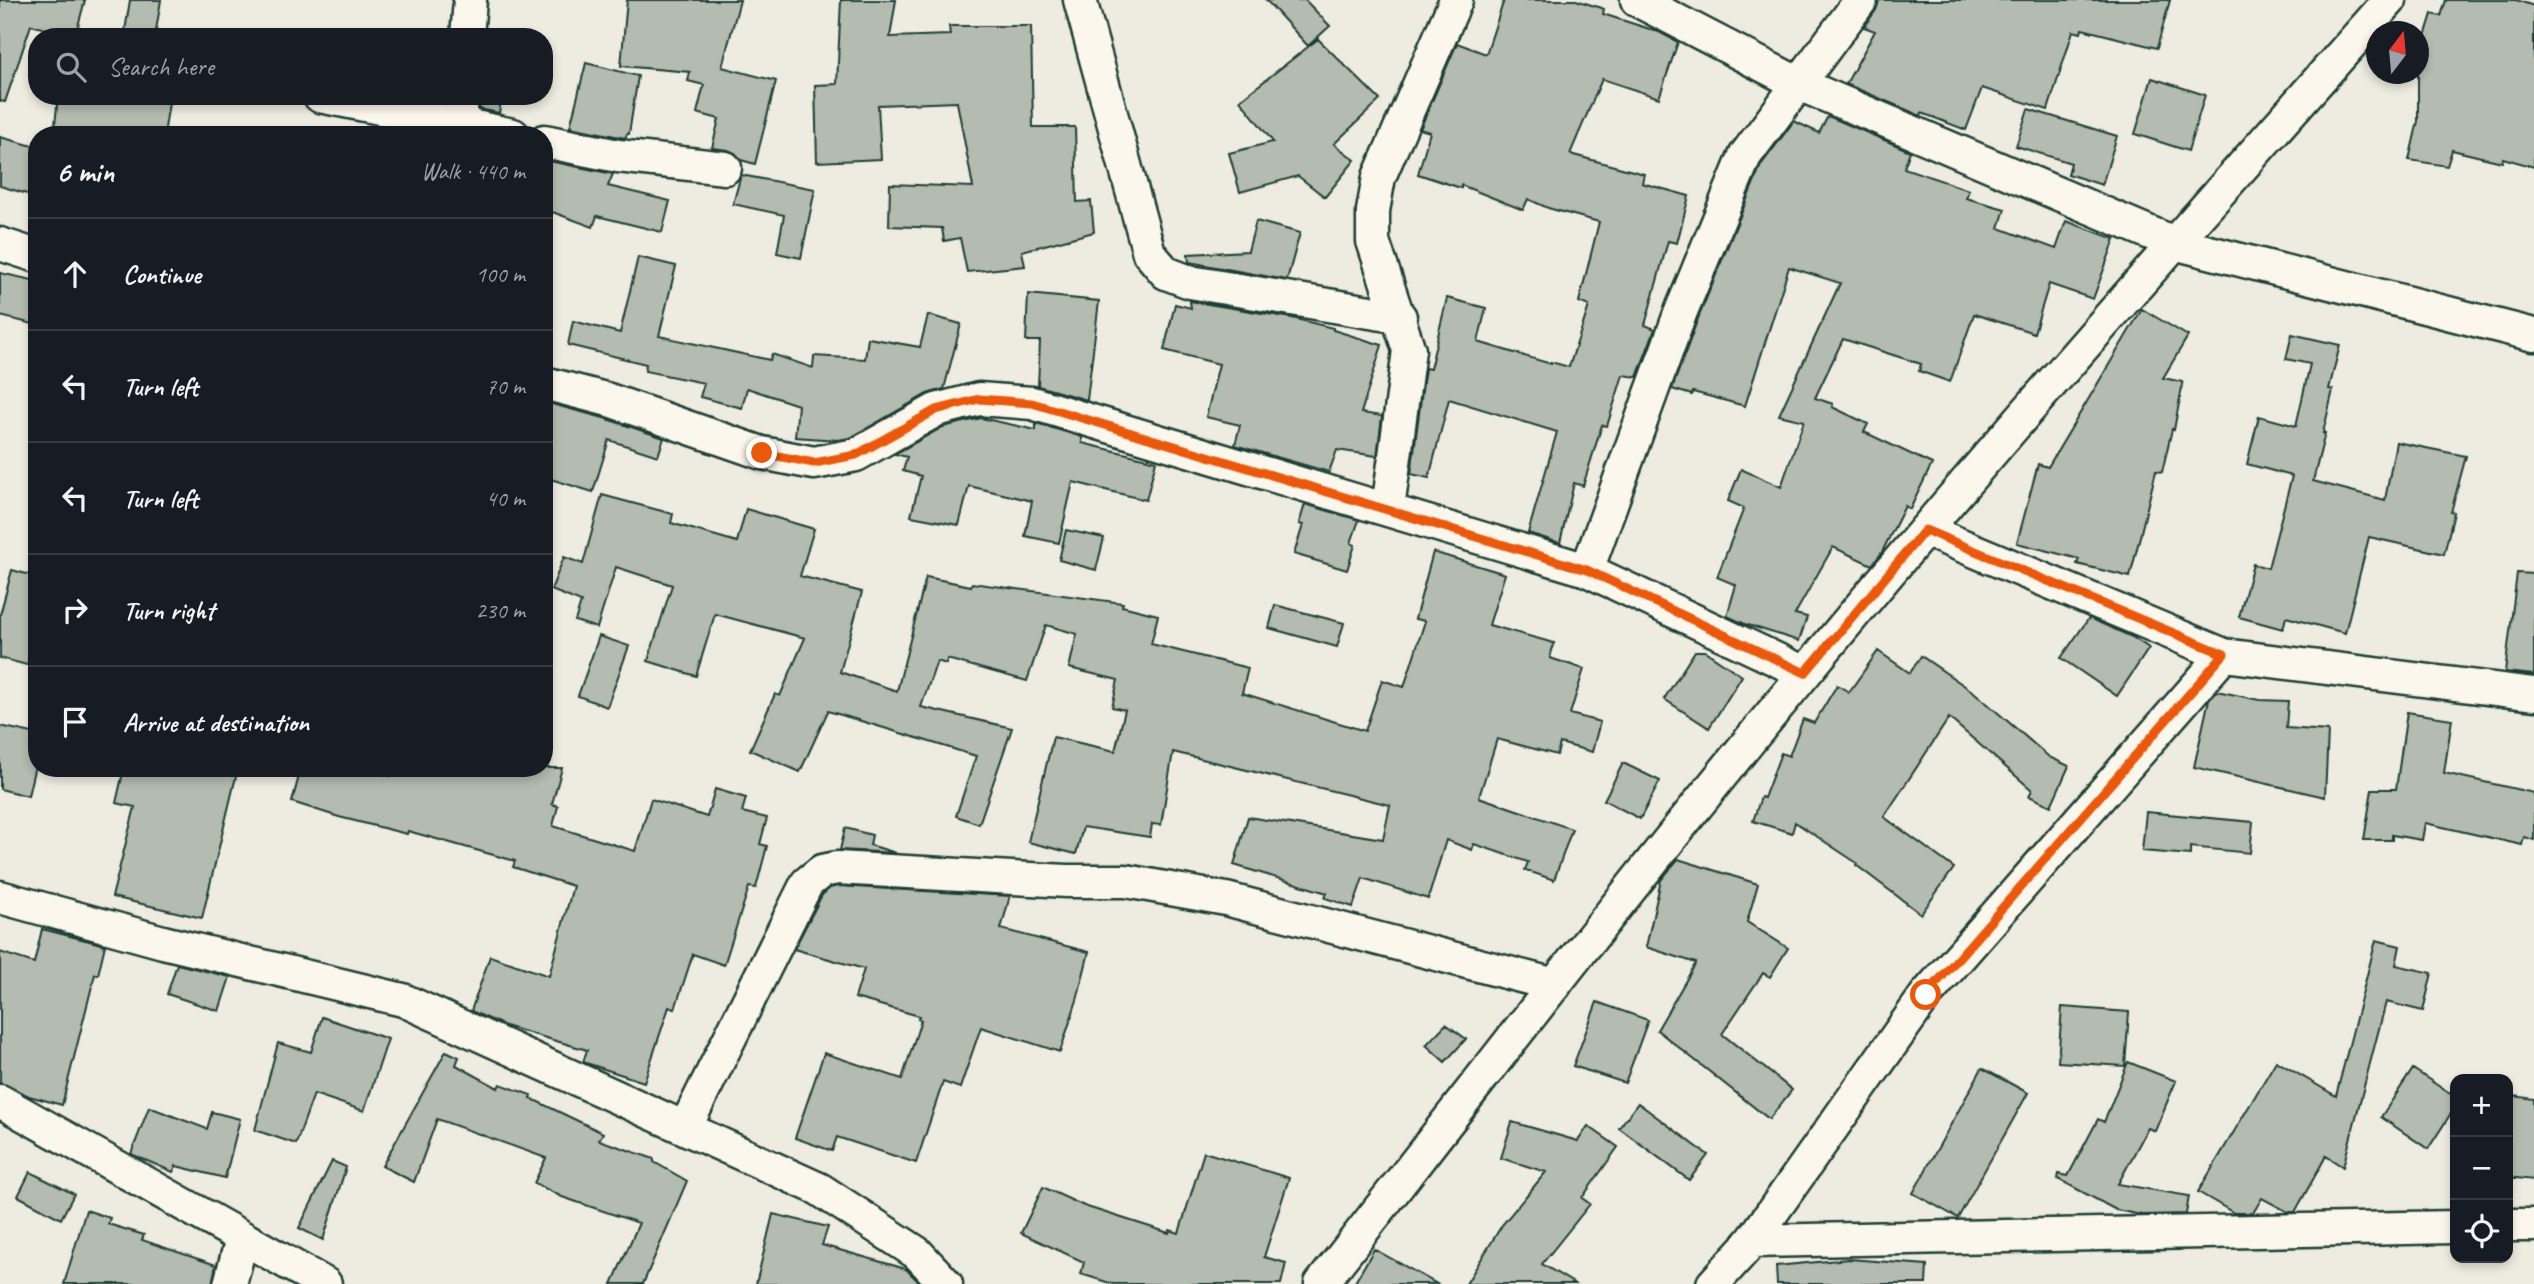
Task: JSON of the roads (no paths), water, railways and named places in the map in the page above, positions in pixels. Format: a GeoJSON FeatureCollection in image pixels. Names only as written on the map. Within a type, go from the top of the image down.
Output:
{"type":"FeatureCollection","features":[{"type":"Feature","properties":{"kind":"street"},"geometry":{"type":"LineString","coordinates":[[468,28],[470,0]]}},
{"type":"Feature","properties":{"kind":"street"},"geometry":{"type":"LineString","coordinates":[[1080,0],[1149,253],[1166,273],[1190,282],[1400,317]]}},
{"type":"Feature","properties":{"kind":"street"},"geometry":{"type":"LineString","coordinates":[[1388,509],[1409,350],[1373,241],[1373,211],[1379,177],[1456,0]]}},
{"type":"Feature","properties":{"kind":"street"},"geometry":{"type":"LineString","coordinates":[[1637,0],[1799,84],[2174,243],[2534,335]]}},
{"type":"Feature","properties":{"kind":"street"},"geometry":{"type":"LineString","coordinates":[[1587,570],[1680,314],[1745,156],[1861,0]]}},
{"type":"Feature","properties":{"kind":"street"},"geometry":{"type":"LineString","coordinates":[[1321,1284],[1555,985],[1805,673],[2174,243],[2390,0]]}},
{"type":"Feature","properties":{"kind":"street"},"geometry":{"type":"LineString","coordinates":[[411,105],[461,110],[494,126]]}},
{"type":"Feature","properties":{"kind":"street"},"geometry":{"type":"LineString","coordinates":[[553,143],[618,156],[725,168]]}},
{"type":"Feature","properties":{"kind":"street"},"geometry":{"type":"LineString","coordinates":[[0,244],[28,253]]}},
{"type":"Feature","properties":{"kind":"street"},"geometry":{"type":"LineString","coordinates":[[553,385],[609,400],[762,453],[814,463],[856,455],[936,410],[979,399],[1032,403],[1587,570],[1805,673]]}},
{"type":"Feature","properties":{"kind":"street"},"geometry":{"type":"LineString","coordinates":[[1925,530],[2224,654],[2534,694]]}},
{"type":"Feature","properties":{"kind":"street"},"geometry":{"type":"LineString","coordinates":[[1713,1284],[1752,1241],[1926,995],[2224,654]]}},
{"type":"Feature","properties":{"kind":"street"},"geometry":{"type":"LineString","coordinates":[[685,1128],[807,883],[822,871],[837,868],[1067,881],[1126,881],[1226,899],[1555,985]]}},
{"type":"Feature","properties":{"kind":"street"},"geometry":{"type":"LineString","coordinates":[[0,897],[163,942],[403,1000],[819,1189],[917,1253],[946,1284]]}},
{"type":"Feature","properties":{"kind":"street"},"geometry":{"type":"LineString","coordinates":[[0,1101],[325,1284]]}},
{"type":"Feature","properties":{"kind":"street"},"geometry":{"type":"LineString","coordinates":[[2513,1225],[2534,1225]]}},
{"type":"Feature","properties":{"kind":"street"},"geometry":{"type":"LineString","coordinates":[[1752,1241],[2450,1227]]}},
{"type":"Feature","properties":{"kind":"street"},"geometry":{"type":"LineString","coordinates":[[230,1284],[243,1238]]}}]}
